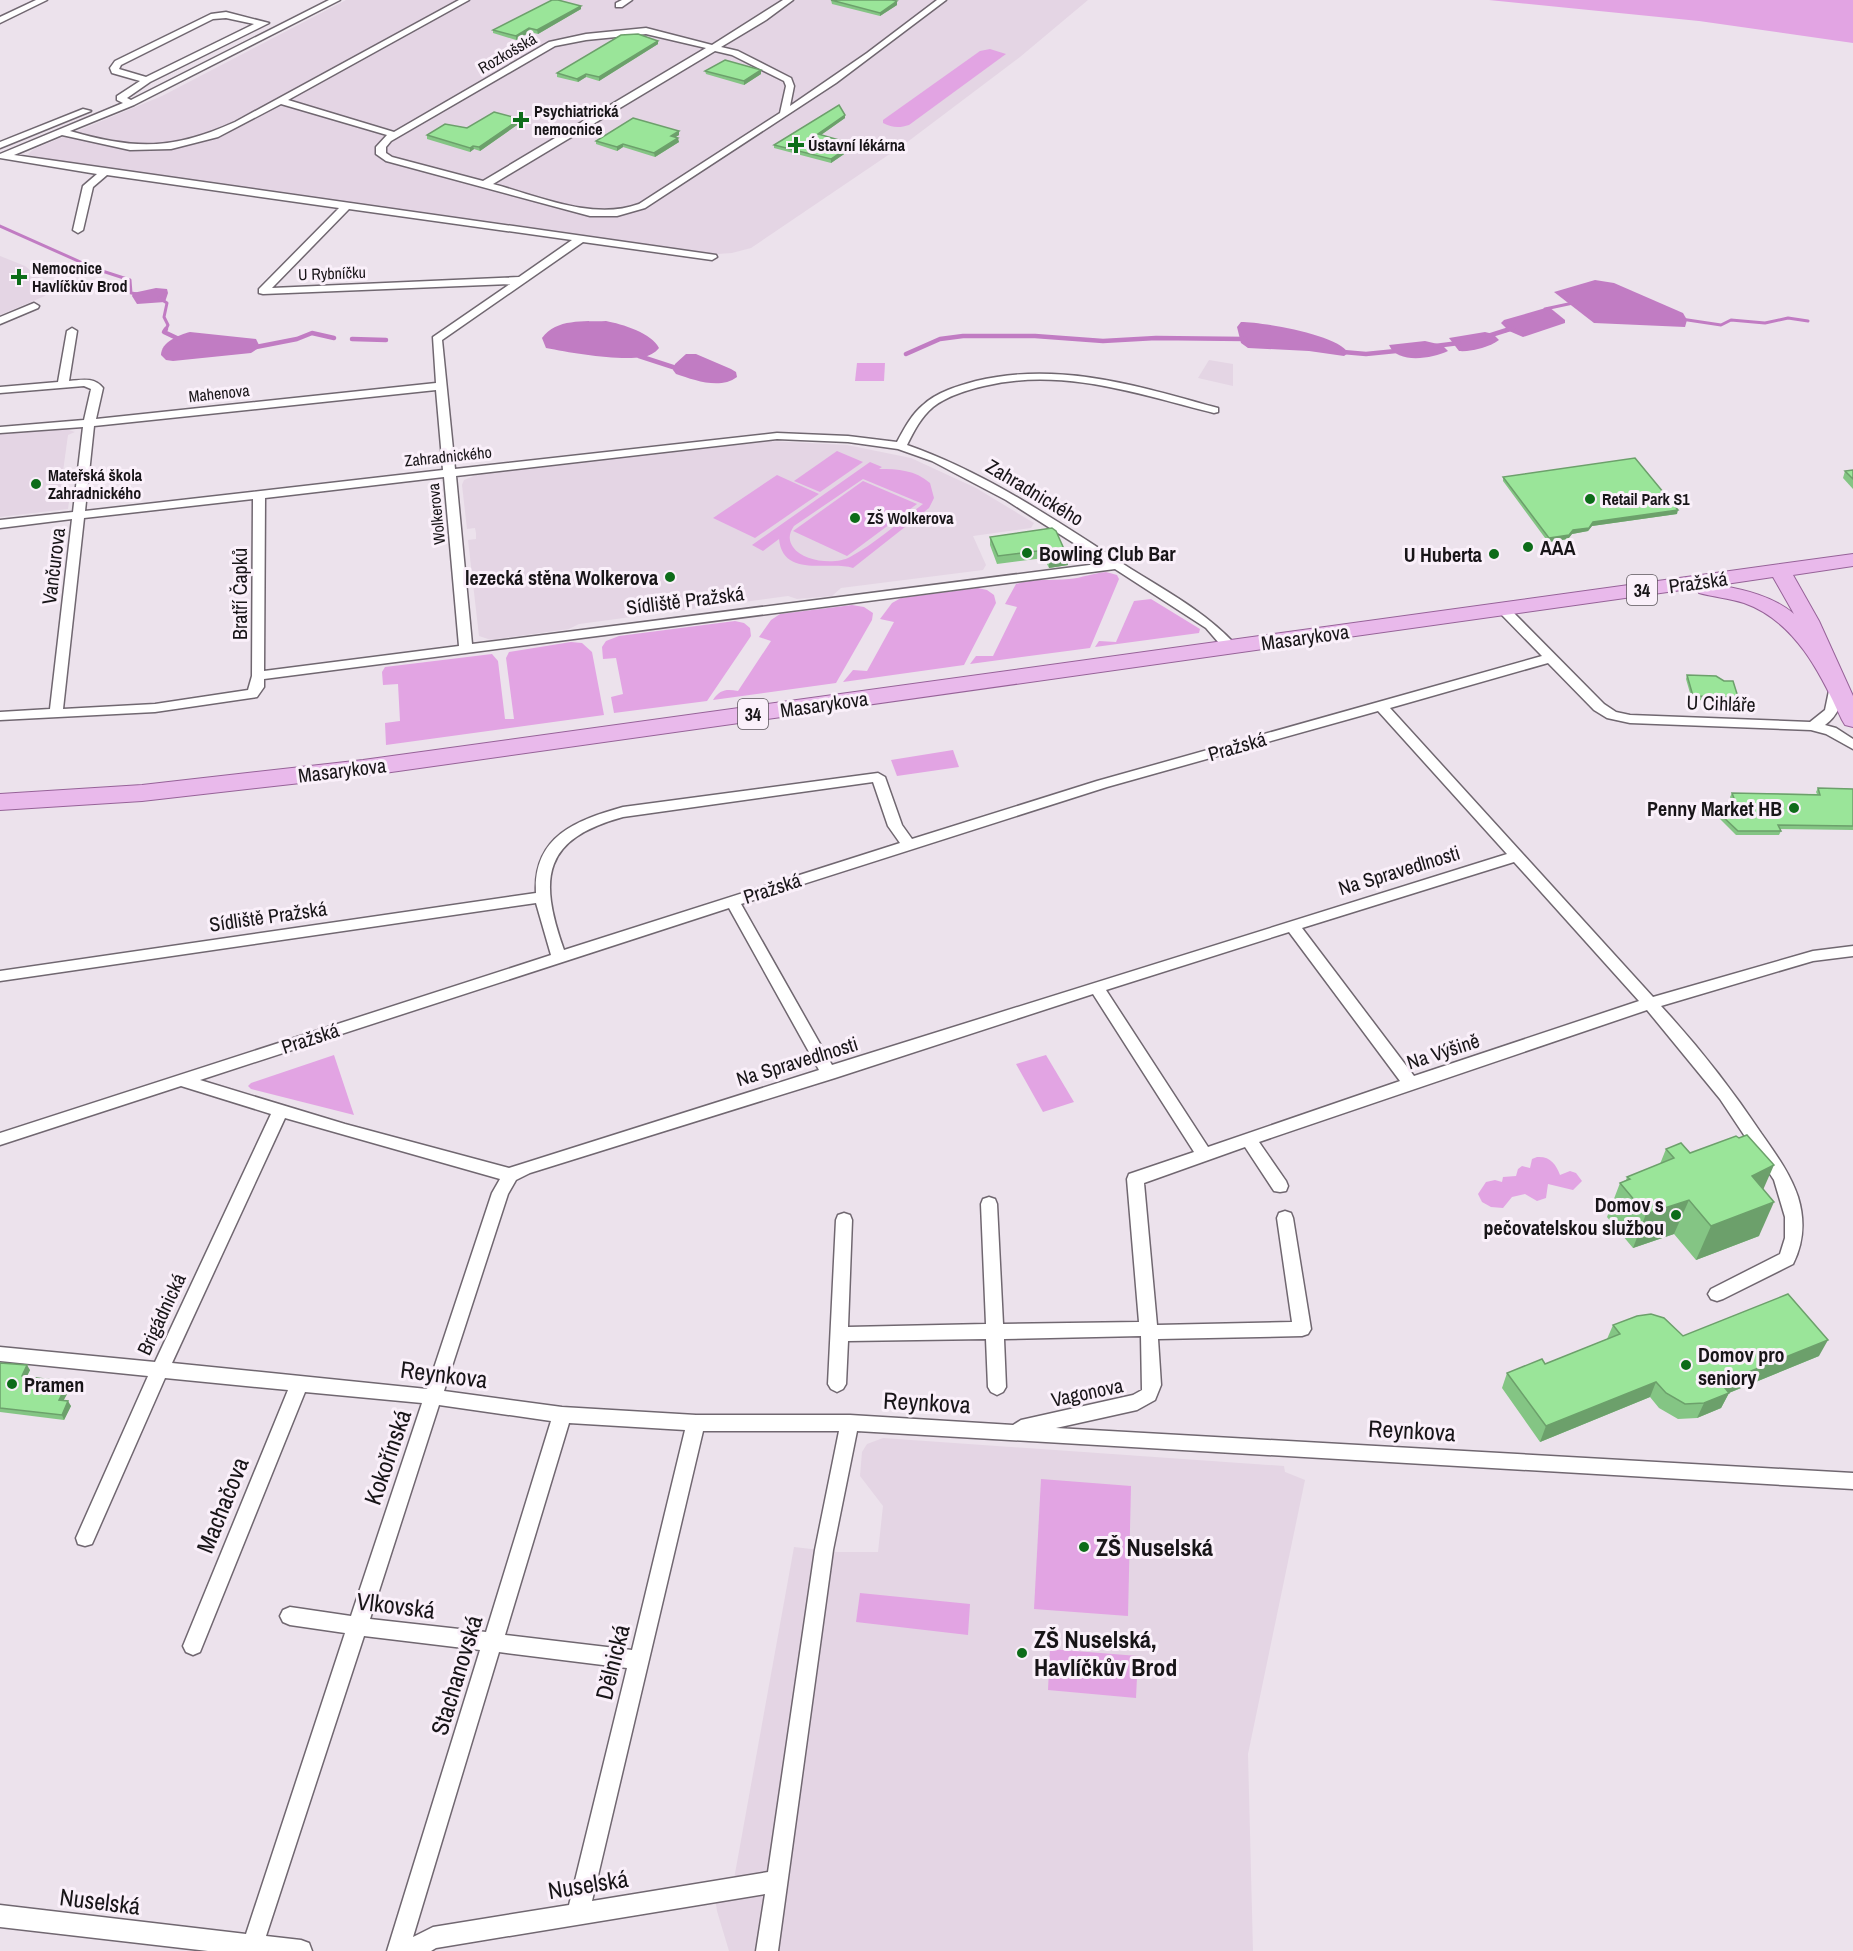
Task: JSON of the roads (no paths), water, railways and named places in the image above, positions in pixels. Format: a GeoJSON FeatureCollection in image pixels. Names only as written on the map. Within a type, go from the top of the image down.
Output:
{"type":"FeatureCollection","features":[{"type":"Feature","properties":{"kind":"main road","name":"Pražská"},"geometry":{"type":"LineString","coordinates":[[1503,609],[1853,562]]}},
{"type":"Feature","properties":{"kind":"main road"},"geometry":{"type":"LineString","coordinates":[[1835,678],[1813,600],[1812,587],[1824,574],[1853,562]]}},
{"type":"Feature","properties":{"kind":"main road"},"geometry":{"type":"LineString","coordinates":[[1780,571],[1808,621],[1853,720]]}},
{"type":"Feature","properties":{"kind":"main road"},"geometry":{"type":"LineString","coordinates":[[1678,585],[1746,595],[1774,608],[1790,621],[1835,678]]}},
{"type":"Feature","properties":{"kind":"main road","name":"Masarykova"},"geometry":{"type":"LineString","coordinates":[[0,802],[130,794],[274,779],[1503,609]]}},
{"type":"Feature","properties":{"kind":"street"},"geometry":{"type":"LineString","coordinates":[[0,20],[43,0]]}},
{"type":"Feature","properties":{"kind":"street"},"geometry":{"type":"LineString","coordinates":[[3,156],[131,103],[336,0]]}},
{"type":"Feature","properties":{"kind":"street"},"geometry":{"type":"LineString","coordinates":[[62,132],[122,148],[185,144],[222,132],[465,0]]}},
{"type":"Feature","properties":{"kind":"street"},"geometry":{"type":"LineString","coordinates":[[619,5],[628,0]]}},
{"type":"Feature","properties":{"kind":"street"},"geometry":{"type":"LineString","coordinates":[[484,185],[789,0]]}},
{"type":"Feature","properties":{"kind":"street"},"geometry":{"type":"LineString","coordinates":[[396,135],[381,147],[381,154],[390,159],[590,213],[614,214],[631,210],[642,206],[886,46],[942,0]]}},
{"type":"Feature","properties":{"kind":"street"},"geometry":{"type":"LineString","coordinates":[[147,81],[115,71],[114,68],[118,63],[211,17],[226,15],[284,27]]}},
{"type":"Feature","properties":{"kind":"street"},"geometry":{"type":"LineString","coordinates":[[0,145],[120,98],[147,81],[262,23]]}},
{"type":"Feature","properties":{"kind":"street","name":"Rozkošská"},"geometry":{"type":"LineString","coordinates":[[396,135],[552,44],[586,37],[646,31],[735,53],[788,80],[790,86],[784,113]]}},
{"type":"Feature","properties":{"kind":"street"},"geometry":{"type":"LineString","coordinates":[[120,98],[131,103]]}},
{"type":"Feature","properties":{"kind":"street"},"geometry":{"type":"LineString","coordinates":[[280,101],[396,135]]}},
{"type":"Feature","properties":{"kind":"street"},"geometry":{"type":"LineString","coordinates":[[3,156],[712,257]]}},
{"type":"Feature","properties":{"kind":"street"},"geometry":{"type":"LineString","coordinates":[[78,230],[88,186],[106,171]]}},
{"type":"Feature","properties":{"kind":"street","name":"U Rybníčku"},"geometry":{"type":"LineString","coordinates":[[346,206],[263,291],[520,280]]}},
{"type":"Feature","properties":{"kind":"street"},"geometry":{"type":"LineString","coordinates":[[520,280],[582,238]]}},
{"type":"Feature","properties":{"kind":"street","name":"Wolkerova"},"geometry":{"type":"LineString","coordinates":[[466,649],[437,339],[520,280]]}},
{"type":"Feature","properties":{"kind":"street"},"geometry":{"type":"LineString","coordinates":[[0,321],[34,306]]}},
{"type":"Feature","properties":{"kind":"street"},"geometry":{"type":"LineString","coordinates":[[0,390],[63,385],[72,331]]}},
{"type":"Feature","properties":{"kind":"street"},"geometry":{"type":"LineString","coordinates":[[900,446],[918,417],[929,405],[965,388],[1003,378],[1048,375],[1080,378],[1214,410]]}},
{"type":"Feature","properties":{"kind":"street","name":"Vančurova"},"geometry":{"type":"LineString","coordinates":[[56,714],[89,423],[97,388],[93,384],[63,385]]}},
{"type":"Feature","properties":{"kind":"street","name":"Mahenova"},"geometry":{"type":"LineString","coordinates":[[0,430],[89,423],[441,386]]}},
{"type":"Feature","properties":{"kind":"street","name":"Zahradnického"},"geometry":{"type":"LineString","coordinates":[[0,524],[777,436],[848,439],[900,446],[936,459],[966,474],[1117,565],[1214,628],[1230,647]]}},
{"type":"Feature","properties":{"kind":"street","name":"Bratří Čapků"},"geometry":{"type":"LineString","coordinates":[[56,714],[155,708],[252,693],[257,687],[258,676],[259,494]]}},
{"type":"Feature","properties":{"kind":"street","name":"Sídliště Pražská"},"geometry":{"type":"LineString","coordinates":[[258,676],[1117,565]]}},
{"type":"Feature","properties":{"kind":"street"},"geometry":{"type":"LineString","coordinates":[[1503,609],[1551,658]]}},
{"type":"Feature","properties":{"kind":"street","name":"Pražská"},"geometry":{"type":"LineString","coordinates":[[0,1139],[908,844],[1102,784],[1551,658]]}},
{"type":"Feature","properties":{"kind":"street","name":"U Cihláře"},"geometry":{"type":"LineString","coordinates":[[1551,658],[1605,712],[1630,719],[1811,726],[1831,731],[1853,745]]}},
{"type":"Feature","properties":{"kind":"street"},"geometry":{"type":"LineString","coordinates":[[1811,726],[1826,719],[1833,709],[1835,678]]}},
{"type":"Feature","properties":{"kind":"street"},"geometry":{"type":"LineString","coordinates":[[1380,705],[1652,1004],[1706,1068],[1777,1169],[1791,1199],[1795,1241],[1787,1259],[1717,1294]]}},
{"type":"Feature","properties":{"kind":"street"},"geometry":{"type":"LineString","coordinates":[[0,716],[56,714]]}},
{"type":"Feature","properties":{"kind":"street"},"geometry":{"type":"LineString","coordinates":[[559,957],[547,927],[542,897],[546,865],[557,843],[581,825],[623,812],[878,777],[895,826],[908,844]]}},
{"type":"Feature","properties":{"kind":"street","name":"Na Spravedlnosti"},"geometry":{"type":"LineString","coordinates":[[510,1176],[525,1168],[1517,856]]}},
{"type":"Feature","properties":{"kind":"street","name":"Sídliště Pražská"},"geometry":{"type":"LineString","coordinates":[[0,976],[542,897]]}},
{"type":"Feature","properties":{"kind":"street"},"geometry":{"type":"LineString","coordinates":[[732,901],[829,1074]]}},
{"type":"Feature","properties":{"kind":"street"},"geometry":{"type":"LineString","coordinates":[[1292,925],[1412,1083]]}},
{"type":"Feature","properties":{"kind":"street","name":"Na Výšině"},"geometry":{"type":"LineString","coordinates":[[1135,1179],[1412,1083],[1652,1004],[1813,956],[1853,951]]}},
{"type":"Feature","properties":{"kind":"street"},"geometry":{"type":"LineString","coordinates":[[1097,987],[1204,1154]]}},
{"type":"Feature","properties":{"kind":"street"},"geometry":{"type":"LineString","coordinates":[[180,1080],[345,1130],[510,1176]]}},
{"type":"Feature","properties":{"kind":"street","name":"Brigádnická"},"geometry":{"type":"LineString","coordinates":[[85,1538],[281,1110]]}},
{"type":"Feature","properties":{"kind":"street"},"geometry":{"type":"LineString","coordinates":[[1249,1141],[1280,1186]]}},
{"type":"Feature","properties":{"kind":"street","name":"Kokořínská"},"geometry":{"type":"LineString","coordinates":[[252,1947],[356,1626],[435,1397],[500,1192],[510,1176]]}},
{"type":"Feature","properties":{"kind":"street","name":"Vagonova"},"geometry":{"type":"LineString","coordinates":[[1002,1432],[1137,1402],[1149,1395],[1152,1385],[1149,1331],[1135,1179]]}},
{"type":"Feature","properties":{"kind":"street"},"geometry":{"type":"LineString","coordinates":[[989,1204],[997,1387]]}},
{"type":"Feature","properties":{"kind":"street"},"geometry":{"type":"LineString","coordinates":[[840,1334],[1302,1329],[1285,1218]]}},
{"type":"Feature","properties":{"kind":"street"},"geometry":{"type":"LineString","coordinates":[[837,1384],[844,1220]]}},
{"type":"Feature","properties":{"kind":"street","name":"Reynkova"},"geometry":{"type":"LineString","coordinates":[[0,1354],[435,1397],[562,1415],[696,1423],[850,1423],[1853,1481]]}},
{"type":"Feature","properties":{"kind":"street","name":"Machačova"},"geometry":{"type":"LineString","coordinates":[[193,1646],[299,1384]]}},
{"type":"Feature","properties":{"kind":"street","name":"Stachanovská"},"geometry":{"type":"LineString","coordinates":[[398,1951],[562,1415]]}},
{"type":"Feature","properties":{"kind":"street","name":"Dělnická"},"geometry":{"type":"LineString","coordinates":[[578,1913],[696,1423]]}},
{"type":"Feature","properties":{"kind":"street"},"geometry":{"type":"LineString","coordinates":[[767,1951],[824,1550],[850,1423]]}},
{"type":"Feature","properties":{"kind":"street","name":"Vlkovská"},"geometry":{"type":"LineString","coordinates":[[290,1616],[638,1660]]}},
{"type":"Feature","properties":{"kind":"street","name":"Nuselská"},"geometry":{"type":"LineString","coordinates":[[410,1951],[433,1938],[778,1881]]}},
{"type":"Feature","properties":{"kind":"street","name":"Nuselská"},"geometry":{"type":"LineString","coordinates":[[0,1916],[301,1951]]}},
{"type":"Feature","properties":{"kind":"waterway"},"geometry":{"type":"LineString","coordinates":[[0,226],[96,269],[130,280],[131,293],[138,294]]}},
{"type":"Feature","properties":{"kind":"waterway"},"geometry":{"type":"LineString","coordinates":[[159,298],[167,303],[164,317],[168,325],[166,329]]}},
{"type":"Feature","properties":{"kind":"waterway"},"geometry":{"type":"LineString","coordinates":[[1545,309],[1573,303]]}},
{"type":"Feature","properties":{"kind":"waterway"},"geometry":{"type":"LineString","coordinates":[[1681,319],[1721,325],[1731,320],[1765,323],[1788,318],[1808,321]]}},
{"type":"Feature","properties":{"kind":"waterway"},"geometry":{"type":"LineString","coordinates":[[1505,331],[1514,328]]}},
{"type":"Feature","properties":{"kind":"waterway"},"geometry":{"type":"LineString","coordinates":[[166,329],[164,332],[181,340]]}},
{"type":"Feature","properties":{"kind":"waterway"},"geometry":{"type":"LineString","coordinates":[[1488,336],[1510,329]]}},
{"type":"Feature","properties":{"kind":"waterway"},"geometry":{"type":"LineString","coordinates":[[256,347],[297,339],[312,333],[334,338]]}},
{"type":"Feature","properties":{"kind":"waterway"},"geometry":{"type":"LineString","coordinates":[[906,354],[940,339],[963,336],[1035,336],[1103,341],[1156,338],[1245,339]]}},
{"type":"Feature","properties":{"kind":"waterway"},"geometry":{"type":"LineString","coordinates":[[352,339],[386,340]]}},
{"type":"Feature","properties":{"kind":"waterway"},"geometry":{"type":"LineString","coordinates":[[1435,346],[1459,343]]}},
{"type":"Feature","properties":{"kind":"waterway"},"geometry":{"type":"LineString","coordinates":[[1343,352],[1366,354],[1396,351]]}},
{"type":"Feature","properties":{"kind":"waterway"},"geometry":{"type":"LineString","coordinates":[[639,356],[679,369]]}},
{"type":"Feature","properties":{"kind":"place","name":"Psychiatrická nemocnice"},"geometry":{"type":"Point","coordinates":[521,120]}},
{"type":"Feature","properties":{"kind":"place","name":"Ústavní lékárna"},"geometry":{"type":"Point","coordinates":[796,145]}},
{"type":"Feature","properties":{"kind":"place","name":"Nemocnice Havlíčkův Brod"},"geometry":{"type":"Point","coordinates":[19,277]}},
{"type":"Feature","properties":{"kind":"place","name":"Mateřská škola Zahradnického"},"geometry":{"type":"Point","coordinates":[36,484]}},
{"type":"Feature","properties":{"kind":"place","name":"Retail Park S1"},"geometry":{"type":"Point","coordinates":[1590,499]}},
{"type":"Feature","properties":{"kind":"place","name":"ZŠ Wolkerova"},"geometry":{"type":"Point","coordinates":[855,518]}},
{"type":"Feature","properties":{"kind":"place","name":"AAA"},"geometry":{"type":"Point","coordinates":[1528,547]}},
{"type":"Feature","properties":{"kind":"place","name":"Bowling Club Bar"},"geometry":{"type":"Point","coordinates":[1027,553]}},
{"type":"Feature","properties":{"kind":"place","name":"U Huberta"},"geometry":{"type":"Point","coordinates":[1494,554]}},
{"type":"Feature","properties":{"kind":"place","name":"lezecká stěna Wolkerova"},"geometry":{"type":"Point","coordinates":[670,577]}},
{"type":"Feature","properties":{"kind":"place","name":"Penny Market HB"},"geometry":{"type":"Point","coordinates":[1794,808]}},
{"type":"Feature","properties":{"kind":"place","name":"Domov s pečovatelskou službou"},"geometry":{"type":"Point","coordinates":[1676,1215]}},
{"type":"Feature","properties":{"kind":"place","name":"Domov pro seniory"},"geometry":{"type":"Point","coordinates":[1686,1365]}},
{"type":"Feature","properties":{"kind":"place","name":"Pramen"},"geometry":{"type":"Point","coordinates":[12,1384]}},
{"type":"Feature","properties":{"kind":"place","name":"ZŠ Nuselská"},"geometry":{"type":"Point","coordinates":[1084,1547]}},
{"type":"Feature","properties":{"kind":"place","name":"ZŠ Nuselská, Havlíčkův Brod"},"geometry":{"type":"Point","coordinates":[1022,1653]}}]}
